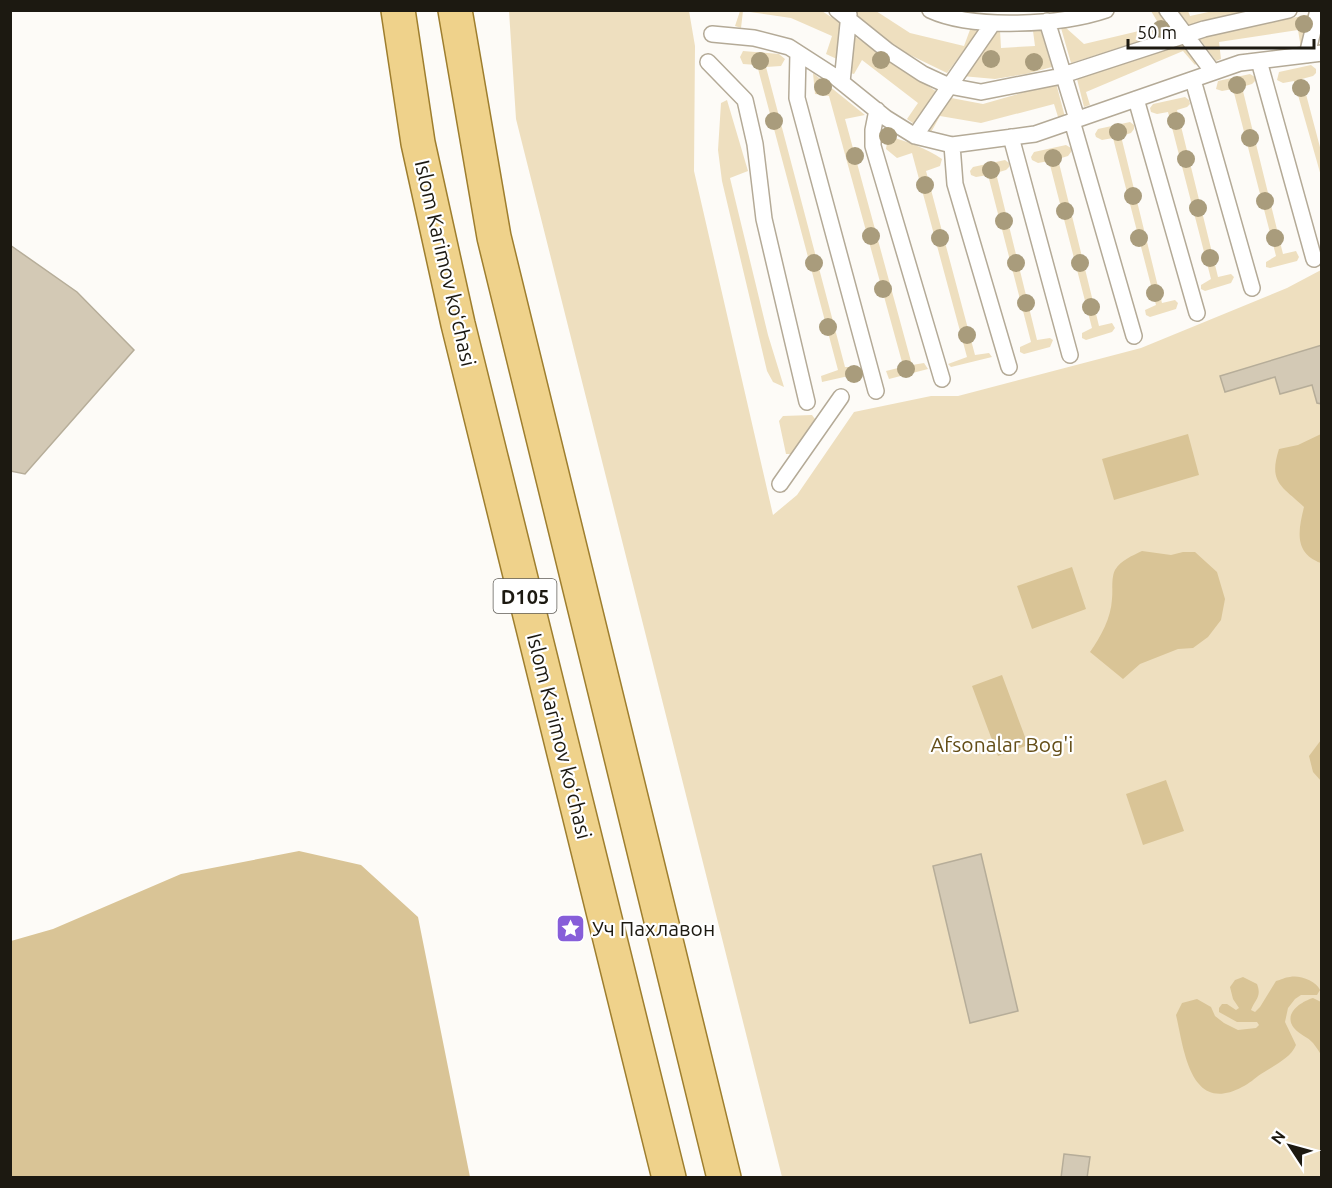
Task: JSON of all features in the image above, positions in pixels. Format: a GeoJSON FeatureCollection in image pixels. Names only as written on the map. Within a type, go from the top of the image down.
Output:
{"type":"FeatureCollection","features":[{"type":"Feature","properties":{"kind":"main road","name":"Islom Karimov koʻchasi"},"geometry":{"type":"LineString","coordinates":[[398,10],[418,143],[592,923],[669,1178]]}},
{"type":"Feature","properties":{"kind":"main road","name":"D105"},"geometry":{"type":"LineString","coordinates":[[459,21],[494,237],[724,1178]]}},
{"type":"Feature","properties":{"kind":"lane"},"geometry":{"type":"LineString","coordinates":[[930,10],[973,23],[988,19],[1049,17],[1106,10]]}},
{"type":"Feature","properties":{"kind":"lane"},"geometry":{"type":"LineString","coordinates":[[1167,10],[1214,72]]}},
{"type":"Feature","properties":{"kind":"lane"},"geometry":{"type":"LineString","coordinates":[[845,14],[888,51],[923,74],[949,86],[981,92],[1063,74],[1204,29],[1289,10]]}},
{"type":"Feature","properties":{"kind":"lane"},"geometry":{"type":"LineString","coordinates":[[712,34],[754,38],[789,47],[842,82],[915,136],[952,145],[1035,134],[1240,63],[1314,54],[1318,10]]}},
{"type":"Feature","properties":{"kind":"lane"},"geometry":{"type":"LineString","coordinates":[[842,82],[845,14]]}},
{"type":"Feature","properties":{"kind":"lane"},"geometry":{"type":"LineString","coordinates":[[1049,17],[1074,120],[1134,336]]}},
{"type":"Feature","properties":{"kind":"lane"},"geometry":{"type":"LineString","coordinates":[[915,136],[949,86],[988,19]]}},
{"type":"Feature","properties":{"kind":"lane"},"geometry":{"type":"LineString","coordinates":[[798,53],[797,98],[876,391]]}},
{"type":"Feature","properties":{"kind":"lane"},"geometry":{"type":"LineString","coordinates":[[1259,61],[1314,259]]}},
{"type":"Feature","properties":{"kind":"lane"},"geometry":{"type":"LineString","coordinates":[[708,62],[745,100],[755,144],[765,219],[807,402]]}},
{"type":"Feature","properties":{"kind":"lane"},"geometry":{"type":"LineString","coordinates":[[1193,80],[1252,288]]}},
{"type":"Feature","properties":{"kind":"lane"},"geometry":{"type":"LineString","coordinates":[[1136,99],[1197,313]]}},
{"type":"Feature","properties":{"kind":"lane"},"geometry":{"type":"LineString","coordinates":[[877,110],[873,146],[942,379]]}},
{"type":"Feature","properties":{"kind":"lane"},"geometry":{"type":"LineString","coordinates":[[1011,137],[1070,355]]}},
{"type":"Feature","properties":{"kind":"lane"},"geometry":{"type":"LineString","coordinates":[[952,145],[955,184],[1009,367]]}},
{"type":"Feature","properties":{"kind":"lane"},"geometry":{"type":"LineString","coordinates":[[780,484],[841,397]]}},
{"type":"Feature","properties":{"kind":"green space"},"geometry":{"type":"Polygon","coordinates":[[[1160,10],[1175,30],[1071,63],[1061,28],[1065,27],[1084,44],[1160,26],[1151,11],[1160,10]]]}},
{"type":"Feature","properties":{"kind":"green space","name":"Afsonalar Bog'i"},"geometry":{"type":"Polygon","coordinates":[[[509,11],[689,11],[695,46],[694,171],[773,515],[797,495],[854,412],[931,396],[958,396],[1141,348],[1287,288],[1321,270],[1321,1177],[782,1177],[516,119],[509,11]]]}},
{"type":"Feature","properties":{"kind":"green space"},"geometry":{"type":"Polygon","coordinates":[[[740,11],[743,11],[741,28],[735,26],[740,11]]]}},
{"type":"Feature","properties":{"kind":"green space"},"geometry":{"type":"Polygon","coordinates":[[[743,11],[822,11],[840,23],[839,60],[826,54],[832,36],[791,18],[743,11]]]}},
{"type":"Feature","properties":{"kind":"green space"},"geometry":{"type":"Polygon","coordinates":[[[855,11],[876,11],[910,33],[964,46],[971,27],[978,32],[947,73],[906,53],[854,16],[855,11]]]}},
{"type":"Feature","properties":{"kind":"green space"},"geometry":{"type":"Polygon","coordinates":[[[1174,11],[1188,11],[1190,16],[1213,11],[1245,11],[1190,26],[1174,11]]]}},
{"type":"Feature","properties":{"kind":"green space"},"geometry":{"type":"Polygon","coordinates":[[[1311,14],[1301,48],[1298,30],[1219,42],[1221,59],[1216,61],[1199,38],[1311,14]]]}},
{"type":"Feature","properties":{"kind":"green space"},"geometry":{"type":"Polygon","coordinates":[[[993,29],[1000,30],[1001,48],[1035,46],[1033,31],[1041,31],[1052,67],[995,79],[962,76],[993,29]]]}},
{"type":"Feature","properties":{"kind":"green space"},"geometry":{"type":"Polygon","coordinates":[[[854,36],[937,92],[914,124],[907,119],[918,103],[862,60],[854,74],[850,73],[854,36]]]}},
{"type":"Feature","properties":{"kind":"green space"},"geometry":{"type":"Polygon","coordinates":[[[1184,41],[1199,61],[1195,65],[1183,51],[1086,92],[1090,105],[1084,107],[1076,75],[1184,41]]]}},
{"type":"Feature","properties":{"kind":"green space"},"geometry":{"type":"Polygon","coordinates":[[[743,51],[779,54],[785,59],[781,66],[766,67],[845,367],[859,367],[862,373],[822,382],[821,376],[838,370],[757,65],[743,64],[740,57],[743,51]]]}},
{"type":"Feature","properties":{"kind":"green space"},"geometry":{"type":"Polygon","coordinates":[[[1311,65],[1316,69],[1316,73],[1302,79],[1321,151],[1321,176],[1294,81],[1283,83],[1277,80],[1279,72],[1311,65]]]}},
{"type":"Feature","properties":{"kind":"green space"},"geometry":{"type":"Polygon","coordinates":[[[813,73],[865,115],[845,119],[912,365],[924,363],[928,369],[889,379],[886,371],[902,367],[902,362],[829,96],[815,94],[813,73]]]}},
{"type":"Feature","properties":{"kind":"green space"},"geometry":{"type":"Polygon","coordinates":[[[1250,74],[1255,77],[1255,81],[1242,87],[1283,254],[1296,251],[1299,257],[1297,261],[1270,268],[1266,267],[1266,262],[1276,256],[1233,89],[1222,91],[1216,89],[1218,81],[1250,74]]]}},
{"type":"Feature","properties":{"kind":"green space"},"geometry":{"type":"Polygon","coordinates":[[[1056,83],[1065,117],[1059,120],[1054,104],[981,123],[940,116],[930,134],[923,128],[946,97],[983,104],[1056,83]]]}},
{"type":"Feature","properties":{"kind":"green space"},"geometry":{"type":"Polygon","coordinates":[[[1185,97],[1190,104],[1177,110],[1218,277],[1231,274],[1234,277],[1231,283],[1205,291],[1201,289],[1201,285],[1211,279],[1168,112],[1157,114],[1151,112],[1150,108],[1153,104],[1185,97]]]}},
{"type":"Feature","properties":{"kind":"green space"},"geometry":{"type":"Polygon","coordinates":[[[727,100],[748,171],[730,178],[768,335],[784,387],[773,382],[767,371],[722,181],[718,150],[721,103],[727,100]]]}},
{"type":"Feature","properties":{"kind":"green space"},"geometry":{"type":"Polygon","coordinates":[[[1130,122],[1134,125],[1134,129],[1131,133],[1121,136],[1162,303],[1175,300],[1178,303],[1176,309],[1150,317],[1146,315],[1145,310],[1156,305],[1113,138],[1102,140],[1095,134],[1098,129],[1130,122]]]}},
{"type":"Feature","properties":{"kind":"green space"},"geometry":{"type":"Polygon","coordinates":[[[888,136],[916,145],[942,159],[940,166],[926,171],[975,355],[989,353],[992,357],[951,367],[948,364],[967,357],[912,153],[897,158],[886,149],[888,136]]]}},
{"type":"Feature","properties":{"kind":"green space"},"geometry":{"type":"Polygon","coordinates":[[[1066,145],[1071,148],[1071,152],[1068,156],[1058,159],[1099,326],[1112,323],[1115,328],[1112,332],[1086,340],[1082,338],[1082,333],[1092,328],[1049,161],[1038,163],[1031,157],[1034,152],[1066,145]]]}},
{"type":"Feature","properties":{"kind":"green space"},"geometry":{"type":"Polygon","coordinates":[[[1005,160],[1009,163],[1009,167],[996,173],[1037,340],[1050,338],[1053,340],[1050,347],[1024,354],[1020,352],[1020,347],[1031,342],[988,175],[976,177],[971,175],[970,171],[973,167],[1005,160]]]}},
{"type":"Feature","properties":{"kind":"green space"},"geometry":{"type":"Polygon","coordinates":[[[812,415],[815,419],[793,454],[786,454],[779,421],[783,416],[812,415]]]}},
{"type":"Feature","properties":{"kind":"shaded area"},"geometry":{"type":"Polygon","coordinates":[[[1188,434],[1199,475],[1114,500],[1102,459],[1188,434]]]}},
{"type":"Feature","properties":{"kind":"shaded area"},"geometry":{"type":"Polygon","coordinates":[[[1321,434],[1321,563],[1312,559],[1302,547],[1300,524],[1304,507],[1279,483],[1275,469],[1279,449],[1298,445],[1321,434]]]}},
{"type":"Feature","properties":{"kind":"shaded area"},"geometry":{"type":"Polygon","coordinates":[[[1142,551],[1171,555],[1195,552],[1217,572],[1225,599],[1221,620],[1208,637],[1193,648],[1178,649],[1140,664],[1123,679],[1090,652],[1108,620],[1115,570],[1124,561],[1142,551]]]}},
{"type":"Feature","properties":{"kind":"shaded area"},"geometry":{"type":"Polygon","coordinates":[[[1072,567],[1086,609],[1032,629],[1017,586],[1072,567]]]}},
{"type":"Feature","properties":{"kind":"shaded area"},"geometry":{"type":"Polygon","coordinates":[[[1002,675],[1028,745],[998,756],[972,686],[1002,675]]]}},
{"type":"Feature","properties":{"kind":"shaded area"},"geometry":{"type":"Polygon","coordinates":[[[1321,740],[1321,781],[1313,772],[1309,756],[1321,740]]]}},
{"type":"Feature","properties":{"kind":"shaded area"},"geometry":{"type":"Polygon","coordinates":[[[1166,780],[1184,831],[1143,845],[1126,794],[1166,780]]]}},
{"type":"Feature","properties":{"kind":"shaded area"},"geometry":{"type":"Polygon","coordinates":[[[299,851],[361,865],[418,917],[470,1177],[11,1177],[11,941],[53,929],[181,874],[299,851]]]}},
{"type":"Feature","properties":{"kind":"shaded area"},"geometry":{"type":"Polygon","coordinates":[[[1243,977],[1257,984],[1258,995],[1251,1010],[1255,1012],[1276,981],[1294,977],[1303,978],[1311,981],[1320,990],[1317,995],[1301,995],[1288,1008],[1285,1022],[1296,1045],[1290,1054],[1242,1087],[1225,1093],[1211,1092],[1200,1085],[1192,1074],[1182,1045],[1176,1015],[1182,1003],[1197,999],[1211,1007],[1215,1016],[1224,1023],[1238,1030],[1256,1028],[1259,1025],[1257,1022],[1237,1022],[1219,1012],[1222,1004],[1227,1004],[1236,1010],[1239,1008],[1233,999],[1230,987],[1235,980],[1243,977]]]}},
{"type":"Feature","properties":{"kind":"shaded area"},"geometry":{"type":"Polygon","coordinates":[[[1313,998],[1321,1002],[1321,1055],[1309,1039],[1294,1028],[1290,1018],[1294,1009],[1313,998]]]}},
{"type":"Feature","properties":{"kind":"building"},"geometry":{"type":"Polygon","coordinates":[[[10,245],[77,292],[134,350],[25,474],[10,471],[10,245]]]}},
{"type":"Feature","properties":{"kind":"building"},"geometry":{"type":"Polygon","coordinates":[[[1322,345],[1322,404],[1317,403],[1312,385],[1280,394],[1275,377],[1225,392],[1220,376],[1322,345]]]}},
{"type":"Feature","properties":{"kind":"building"},"geometry":{"type":"Polygon","coordinates":[[[981,854],[1018,1011],[970,1023],[933,866],[981,854]]]}},
{"type":"Feature","properties":{"kind":"building"},"geometry":{"type":"Polygon","coordinates":[[[1064,1154],[1090,1157],[1087,1178],[1061,1178],[1064,1154]]]}},
{"type":"Feature","properties":{"kind":"place","name":"Уч Пахлавон"},"geometry":{"type":"Point","coordinates":[571,928]}}]}
